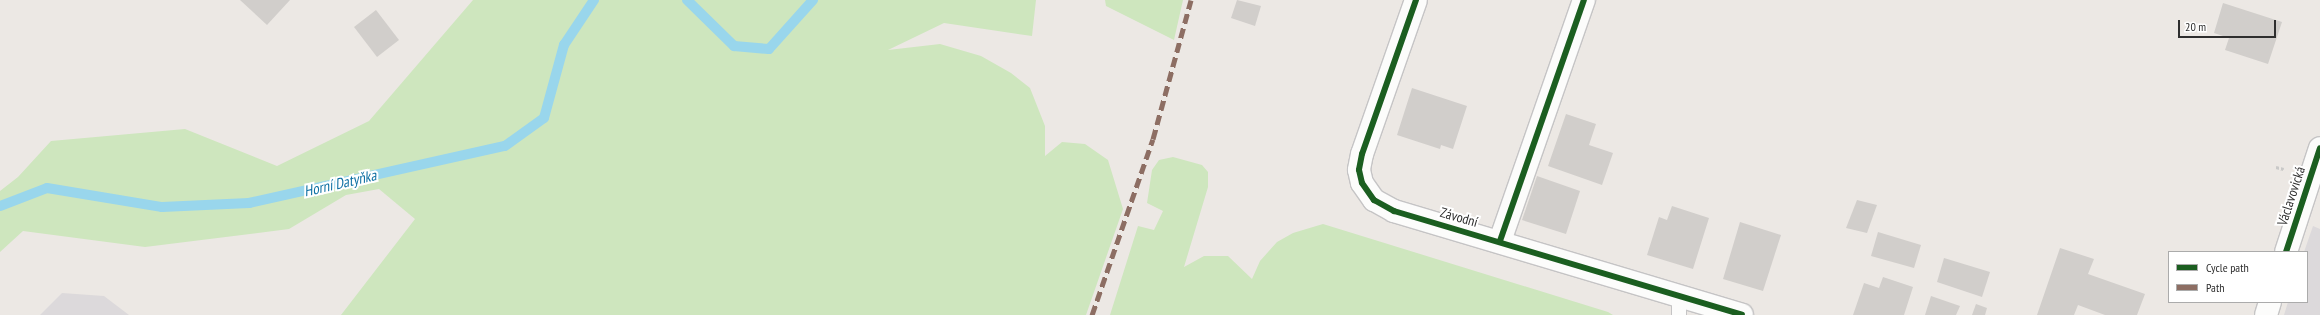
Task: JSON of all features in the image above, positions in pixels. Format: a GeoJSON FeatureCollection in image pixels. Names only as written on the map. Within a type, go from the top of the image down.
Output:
{"type":"FeatureCollection","features":[{"type":"Feature","properties":{"kind":"street","name":"Závodní"},"geometry":{"type":"LineString","coordinates":[[1416,0],[1362,154],[1359,170],[1362,183],[1374,200],[1394,211],[1500,241],[1679,305],[1742,315]]}},
{"type":"Feature","properties":{"kind":"street"},"geometry":{"type":"LineString","coordinates":[[1500,241],[1584,0]]}},
{"type":"Feature","properties":{"kind":"street","name":"Václavovická"},"geometry":{"type":"LineString","coordinates":[[2286,251],[2320,148]]}},
{"type":"Feature","properties":{"kind":"street"},"geometry":{"type":"LineString","coordinates":[[2266,315],[2270,303]]}},
{"type":"Feature","properties":{"kind":"shaded area"},"geometry":{"type":"Polygon","coordinates":[[[2313,226],[2320,229],[2320,315],[2284,315],[2288,303],[2308,303],[2308,251],[2304,251],[2313,226]]]}},
{"type":"Feature","properties":{"kind":"shaded area"},"geometry":{"type":"Polygon","coordinates":[[[62,293],[104,296],[129,315],[40,315],[62,293]]]}},
{"type":"Feature","properties":{"kind":"green space"},"geometry":{"type":"Polygon","coordinates":[[[473,0],[1036,0],[1032,36],[944,23],[888,50],[940,44],[981,56],[1011,73],[1030,88],[1045,126],[1045,156],[1062,142],[1085,144],[1108,160],[1123,209],[1086,315],[341,315],[415,219],[379,189],[346,195],[289,229],[145,247],[23,231],[0,252],[0,191],[18,177],[51,141],[185,129],[277,166],[369,121],[473,0]]]}},
{"type":"Feature","properties":{"kind":"green space"},"geometry":{"type":"Polygon","coordinates":[[[1105,0],[1183,0],[1174,40],[1106,6],[1105,0]]]}},
{"type":"Feature","properties":{"kind":"green space"},"geometry":{"type":"Polygon","coordinates":[[[1173,157],[1202,165],[1208,172],[1208,187],[1184,267],[1204,256],[1228,256],[1252,279],[1260,261],[1277,242],[1293,233],[1323,224],[1608,312],[1613,315],[1110,315],[1138,226],[1154,230],[1163,211],[1147,203],[1152,170],[1159,160],[1173,157]]]}},
{"type":"Feature","properties":{"kind":"building"},"geometry":{"type":"Polygon","coordinates":[[[240,0],[290,0],[267,25],[240,0]]]}},
{"type":"Feature","properties":{"kind":"building"},"geometry":{"type":"Polygon","coordinates":[[[1237,0],[1261,6],[1255,26],[1231,18],[1237,0]]]}},
{"type":"Feature","properties":{"kind":"building"},"geometry":{"type":"Polygon","coordinates":[[[2223,3],[2282,22],[2268,64],[2225,50],[2229,38],[2214,33],[2223,3]]]}},
{"type":"Feature","properties":{"kind":"building"},"geometry":{"type":"Polygon","coordinates":[[[376,10],[399,40],[377,57],[354,27],[376,10]]]}},
{"type":"Feature","properties":{"kind":"building"},"geometry":{"type":"Polygon","coordinates":[[[1412,88],[1467,106],[1453,149],[1441,145],[1440,149],[1397,135],[1412,88]]]}},
{"type":"Feature","properties":{"kind":"building"},"geometry":{"type":"Polygon","coordinates":[[[1566,114],[1596,124],[1589,145],[1613,153],[1602,185],[1548,166],[1566,114]]]}},
{"type":"Feature","properties":{"kind":"building"},"geometry":{"type":"Polygon","coordinates":[[[1537,176],[1580,191],[1566,234],[1522,220],[1537,176]]]}},
{"type":"Feature","properties":{"kind":"building"},"geometry":{"type":"Polygon","coordinates":[[[1857,200],[1877,205],[1867,233],[1846,228],[1857,200]]]}},
{"type":"Feature","properties":{"kind":"building"},"geometry":{"type":"Polygon","coordinates":[[[1672,206],[1709,218],[1693,269],[1647,255],[1659,217],[1667,220],[1672,206]]]}},
{"type":"Feature","properties":{"kind":"building"},"geometry":{"type":"Polygon","coordinates":[[[1740,222],[1781,235],[1763,291],[1723,279],[1740,222]]]}},
{"type":"Feature","properties":{"kind":"building"},"geometry":{"type":"Polygon","coordinates":[[[1878,232],[1921,245],[1914,268],[1871,256],[1878,232]]]}},
{"type":"Feature","properties":{"kind":"building"},"geometry":{"type":"Polygon","coordinates":[[[2060,248],[2094,259],[2088,274],[2145,294],[2137,315],[2105,315],[2078,305],[2074,315],[2037,315],[2060,248]]]}},
{"type":"Feature","properties":{"kind":"building"},"geometry":{"type":"Polygon","coordinates":[[[1944,258],[1990,272],[1982,297],[1937,282],[1944,258]]]}},
{"type":"Feature","properties":{"kind":"building"},"geometry":{"type":"Polygon","coordinates":[[[1883,277],[1913,287],[1904,315],[1853,315],[1864,283],[1879,288],[1883,277]]]}},
{"type":"Feature","properties":{"kind":"building"},"geometry":{"type":"Polygon","coordinates":[[[1931,296],[1960,306],[1956,315],[1925,315],[1931,296]]]}},
{"type":"Feature","properties":{"kind":"building"},"geometry":{"type":"Polygon","coordinates":[[[1976,304],[1987,308],[1985,315],[1972,315],[1976,304]]]}},
{"type":"Feature","properties":{"kind":"waterway","name":"Horní Datyňka"},"geometry":{"type":"LineString","coordinates":[[0,206],[47,188],[162,207],[249,203],[505,146],[544,118],[564,45],[594,0]]}},
{"type":"Feature","properties":{"kind":"waterway","name":"Horní Datyňka"},"geometry":{"type":"LineString","coordinates":[[687,0],[734,46],[769,49],[813,0]]}},
{"type":"Feature","properties":{"kind":"marked path"},"geometry":{"type":"LineString","coordinates":[[1092,315],[1153,139],[1191,0]]}},
{"type":"Feature","properties":{"kind":"cycle path"},"geometry":{"type":"LineString","coordinates":[[1416,0],[1362,154],[1359,170],[1362,183],[1374,200],[1394,211],[1742,315]]}},
{"type":"Feature","properties":{"kind":"cycle path"},"geometry":{"type":"LineString","coordinates":[[1500,241],[1584,0]]}},
{"type":"Feature","properties":{"kind":"cycle path"},"geometry":{"type":"LineString","coordinates":[[2286,251],[2320,148]]}}]}
